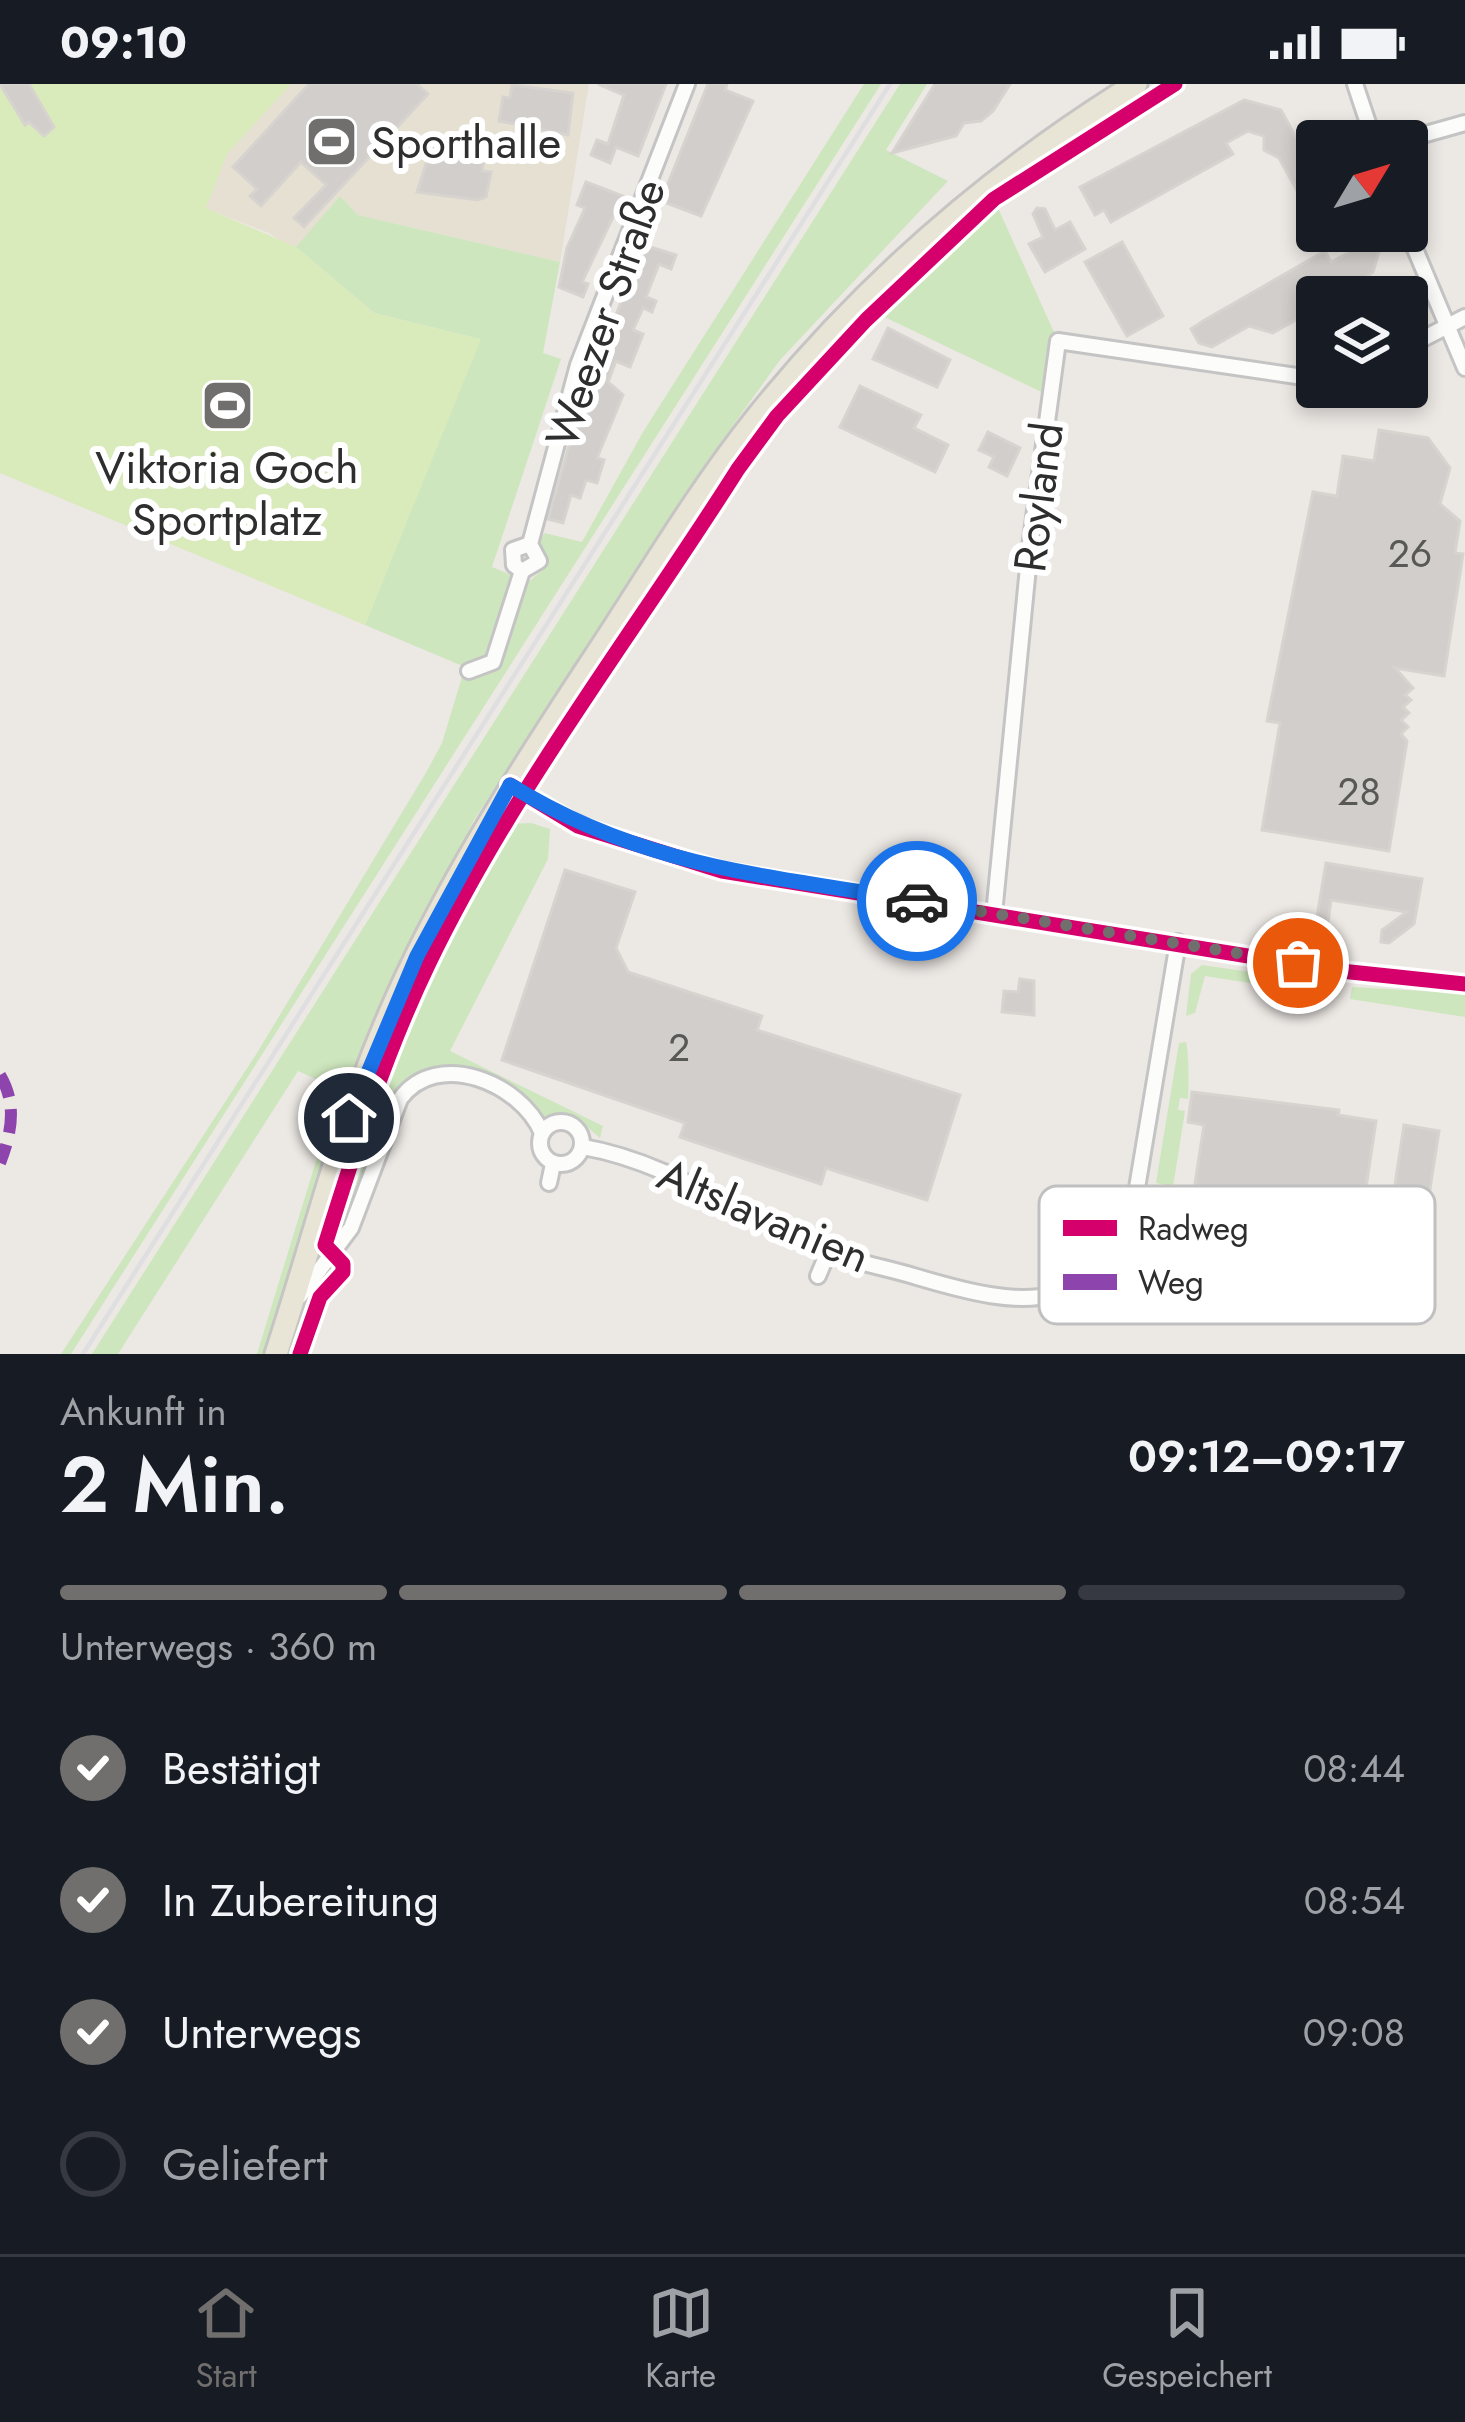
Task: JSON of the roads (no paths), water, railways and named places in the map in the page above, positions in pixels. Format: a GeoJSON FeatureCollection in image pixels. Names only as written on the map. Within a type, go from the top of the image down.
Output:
{"type":"FeatureCollection","features":[{"type":"Feature","properties":{"kind":"main road"},"geometry":{"type":"LineString","coordinates":[[276,1354],[338,1149],[385,1024],[510,785],[755,419],[848,315],[1011,166],[1136,84]]}},
{"type":"Feature","properties":{"kind":"street","name":"Weezer Straße"},"geometry":{"type":"LineString","coordinates":[[469,671],[493,662],[522,571],[511,555],[516,546],[530,544],[578,365],[687,84]]}},
{"type":"Feature","properties":{"kind":"street"},"geometry":{"type":"LineString","coordinates":[[1355,84],[1367,120]]}},
{"type":"Feature","properties":{"kind":"street"},"geometry":{"type":"LineString","coordinates":[[1428,133],[1465,123]]}},
{"type":"Feature","properties":{"kind":"street"},"geometry":{"type":"LineString","coordinates":[[1416,252],[1465,368]]}},
{"type":"Feature","properties":{"kind":"street"},"geometry":{"type":"LineString","coordinates":[[1428,336],[1465,317]]}},
{"type":"Feature","properties":{"kind":"street","name":"Royland"},"geometry":{"type":"LineString","coordinates":[[994,914],[1030,547],[1058,341],[1296,376]]}},
{"type":"Feature","properties":{"kind":"street"},"geometry":{"type":"LineString","coordinates":[[510,785],[578,826],[722,871],[1465,984]]}},
{"type":"Feature","properties":{"kind":"street","name":"Altslavanien"},"geometry":{"type":"LineString","coordinates":[[1137,1186],[1178,942]]}},
{"type":"Feature","properties":{"kind":"street"},"geometry":{"type":"LineString","coordinates":[[292,1304],[352,1228],[400,1099],[414,1082],[441,1071],[460,1073],[521,1102],[542,1133]]}},
{"type":"Feature","properties":{"kind":"street"},"geometry":{"type":"LineString","coordinates":[[550,1124],[574,1125],[583,1147],[578,1158],[554,1164],[539,1145],[542,1133],[550,1124]]}},
{"type":"Feature","properties":{"kind":"street","name":"Altslavanien"},"geometry":{"type":"LineString","coordinates":[[583,1147],[647,1165],[828,1252],[984,1297],[1021,1302],[1039,1296]]}},
{"type":"Feature","properties":{"kind":"street"},"geometry":{"type":"LineString","coordinates":[[549,1184],[554,1164]]}},
{"type":"Feature","properties":{"kind":"street"},"geometry":{"type":"LineString","coordinates":[[818,1276],[828,1252]]}},
{"type":"Feature","properties":{"kind":"railway"},"geometry":{"type":"LineString","coordinates":[[83,1354],[890,84]]}},
{"type":"Feature","properties":{"kind":"place","name":"Sporthalle"},"geometry":{"type":"Point","coordinates":[332,142]}},
{"type":"Feature","properties":{"kind":"place","name":"Viktoria Goch Sportplatz"},"geometry":{"type":"Point","coordinates":[227,406]}}]}
